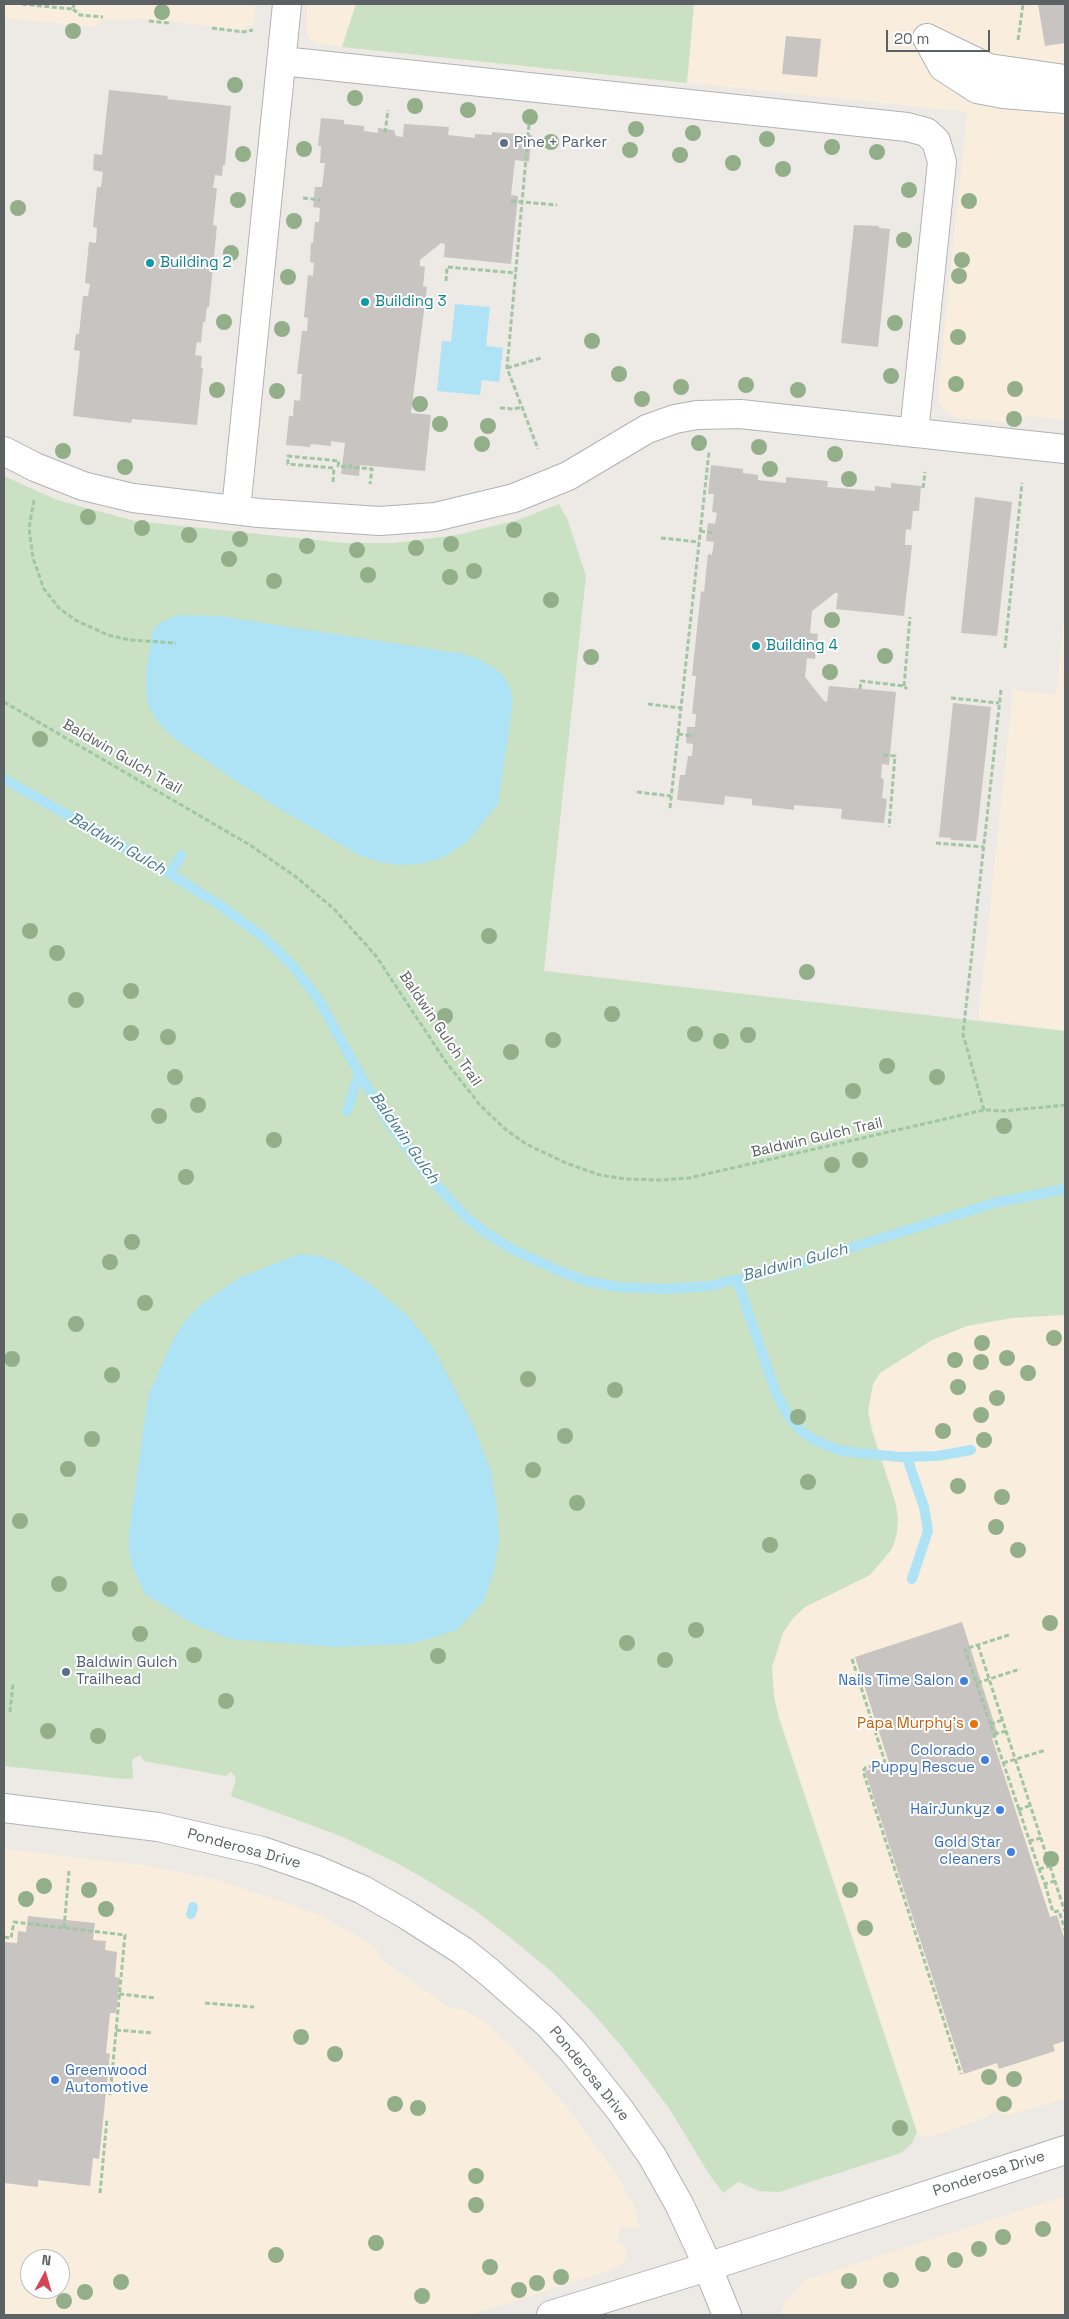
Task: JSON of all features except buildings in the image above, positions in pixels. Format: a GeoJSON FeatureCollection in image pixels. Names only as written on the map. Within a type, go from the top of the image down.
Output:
{"type":"FeatureCollection","features":[{"type":"Feature","properties":{"kind":"street"},"geometry":{"type":"LineString","coordinates":[[236,510],[287,4]]}},
{"type":"Feature","properties":{"kind":"street"},"geometry":{"type":"LineString","coordinates":[[1065,79],[989,68],[927,38],[943,67],[978,88],[1002,94],[1065,99]]}},
{"type":"Feature","properties":{"kind":"street"},"geometry":{"type":"LineString","coordinates":[[282,61],[907,126],[926,132],[932,136],[939,147],[942,169],[914,433]]}},
{"type":"Feature","properties":{"kind":"street"},"geometry":{"type":"LineString","coordinates":[[4,451],[44,471],[83,486],[134,498],[236,510],[380,522],[407,521],[453,514],[514,498],[545,486],[586,466],[639,433],[675,419],[697,415],[740,414],[1065,449]]}},
{"type":"Feature","properties":{"kind":"street","name":"Ponderosa Drive"},"geometry":{"type":"LineString","coordinates":[[4,1808],[158,1827],[262,1851],[303,1864],[348,1883],[379,1898],[431,1929],[490,1972],[548,2024],[578,2057],[620,2110],[652,2156],[689,2224],[708,2267],[1065,2150]]}},
{"type":"Feature","properties":{"kind":"street"},"geometry":{"type":"LineString","coordinates":[[551,2315],[708,2267],[727,2315]]}},
{"type":"Feature","properties":{"kind":"path"},"geometry":{"type":"LineString","coordinates":[[22,4],[73,9],[80,15],[104,17]]}},
{"type":"Feature","properties":{"kind":"path"},"geometry":{"type":"LineString","coordinates":[[73,9],[74,4]]}},
{"type":"Feature","properties":{"kind":"path"},"geometry":{"type":"LineString","coordinates":[[149,21],[170,23]]}},
{"type":"Feature","properties":{"kind":"path"},"geometry":{"type":"LineString","coordinates":[[212,28],[243,32],[255,29]]}},
{"type":"Feature","properties":{"kind":"path"},"geometry":{"type":"LineString","coordinates":[[385,133],[388,110]]}},
{"type":"Feature","properties":{"kind":"path"},"geometry":{"type":"LineString","coordinates":[[529,125],[507,368],[538,449]]}},
{"type":"Feature","properties":{"kind":"path"},"geometry":{"type":"LineString","coordinates":[[303,198],[321,200]]}},
{"type":"Feature","properties":{"kind":"path"},"geometry":{"type":"LineString","coordinates":[[511,201],[557,206]]}},
{"type":"Feature","properties":{"kind":"path"},"geometry":{"type":"LineString","coordinates":[[446,281],[448,267],[516,273]]}},
{"type":"Feature","properties":{"kind":"path"},"geometry":{"type":"LineString","coordinates":[[507,368],[541,358]]}},
{"type":"Feature","properties":{"kind":"path"},"geometry":{"type":"LineString","coordinates":[[500,408],[514,409],[522,407]]}},
{"type":"Feature","properties":{"kind":"path"},"geometry":{"type":"LineString","coordinates":[[670,808],[709,452]]}},
{"type":"Feature","properties":{"kind":"path"},"geometry":{"type":"LineString","coordinates":[[333,482],[334,468],[288,464],[288,456],[339,461],[338,466],[350,465],[372,469],[370,484]]}},
{"type":"Feature","properties":{"kind":"path"},"geometry":{"type":"LineString","coordinates":[[44,471],[32,508],[30,538],[39,580],[54,603],[75,620],[108,635],[130,640],[176,643]]}},
{"type":"Feature","properties":{"kind":"path"},"geometry":{"type":"LineString","coordinates":[[923,488],[925,472]]}},
{"type":"Feature","properties":{"kind":"path"},"geometry":{"type":"LineString","coordinates":[[1005,648],[1022,483]]}},
{"type":"Feature","properties":{"kind":"path"},"geometry":{"type":"LineString","coordinates":[[700,531],[714,533]]}},
{"type":"Feature","properties":{"kind":"path"},"geometry":{"type":"LineString","coordinates":[[661,538],[699,542]]}},
{"type":"Feature","properties":{"kind":"path"},"geometry":{"type":"LineString","coordinates":[[860,689],[861,681],[905,688],[910,617]]}},
{"type":"Feature","properties":{"kind":"path"},"geometry":{"type":"LineString","coordinates":[[984,1110],[963,1034],[1001,690]]}},
{"type":"Feature","properties":{"kind":"path"},"geometry":{"type":"LineString","coordinates":[[951,698],[999,704]]}},
{"type":"Feature","properties":{"kind":"path","name":"Baldwin Gulch Trail"},"geometry":{"type":"LineString","coordinates":[[4,702],[250,845],[296,877],[334,909],[376,956],[446,1062],[480,1105],[505,1129],[526,1144],[566,1164],[600,1175],[626,1179],[660,1180],[689,1178],[984,1110],[1004,1111],[1065,1105]]}},
{"type":"Feature","properties":{"kind":"path"},"geometry":{"type":"LineString","coordinates":[[648,704],[681,708]]}},
{"type":"Feature","properties":{"kind":"path"},"geometry":{"type":"LineString","coordinates":[[678,734],[694,736]]}},
{"type":"Feature","properties":{"kind":"path"},"geometry":{"type":"LineString","coordinates":[[883,755],[895,756],[889,828]]}},
{"type":"Feature","properties":{"kind":"path"},"geometry":{"type":"LineString","coordinates":[[637,792],[672,796]]}},
{"type":"Feature","properties":{"kind":"path"},"geometry":{"type":"LineString","coordinates":[[936,843],[984,847]]}},
{"type":"Feature","properties":{"kind":"path"},"geometry":{"type":"LineString","coordinates":[[978,1645],[1065,1911],[1053,1912],[965,1649],[1009,1635]]}},
{"type":"Feature","properties":{"kind":"path"},"geometry":{"type":"LineString","coordinates":[[852,1659],[885,1762],[865,1768],[864,1772],[961,2074]]}},
{"type":"Feature","properties":{"kind":"path"},"geometry":{"type":"LineString","coordinates":[[977,1682],[1020,1669]]}},
{"type":"Feature","properties":{"kind":"path"},"geometry":{"type":"LineString","coordinates":[[10,1712],[13,1684]]}},
{"type":"Feature","properties":{"kind":"path"},"geometry":{"type":"LineString","coordinates":[[990,1724],[1003,1720]]}},
{"type":"Feature","properties":{"kind":"path"},"geometry":{"type":"LineString","coordinates":[[994,1734],[1007,1731]]}},
{"type":"Feature","properties":{"kind":"path"},"geometry":{"type":"LineString","coordinates":[[1003,1763],[1046,1750]]}},
{"type":"Feature","properties":{"kind":"path"},"geometry":{"type":"LineString","coordinates":[[1018,1810],[1031,1805]]}},
{"type":"Feature","properties":{"kind":"path"},"geometry":{"type":"LineString","coordinates":[[1029,1841],[1041,1838]]}},
{"type":"Feature","properties":{"kind":"path"},"geometry":{"type":"LineString","coordinates":[[1039,1869],[1050,1866]]}},
{"type":"Feature","properties":{"kind":"path"},"geometry":{"type":"LineString","coordinates":[[64,1928],[69,1871]]}},
{"type":"Feature","properties":{"kind":"path"},"geometry":{"type":"LineString","coordinates":[[1045,1884],[1055,1881]]}},
{"type":"Feature","properties":{"kind":"path"},"geometry":{"type":"LineString","coordinates":[[1059,1910],[1065,1930]]}},
{"type":"Feature","properties":{"kind":"path"},"geometry":{"type":"LineString","coordinates":[[4,1937],[12,1938],[14,1922],[125,1934],[110,2095]]}},
{"type":"Feature","properties":{"kind":"path"},"geometry":{"type":"LineString","coordinates":[[119,1994],[156,1998]]}},
{"type":"Feature","properties":{"kind":"path"},"geometry":{"type":"LineString","coordinates":[[206,2004],[254,2007]]}},
{"type":"Feature","properties":{"kind":"path"},"geometry":{"type":"LineString","coordinates":[[116,2030],[153,2033]]}},
{"type":"Feature","properties":{"kind":"path"},"geometry":{"type":"LineString","coordinates":[[100,2193],[107,2119]]}},
{"type":"Feature","properties":{"kind":"shaded area"},"geometry":{"type":"Polygon","coordinates":[[[4,4],[256,4],[252,26],[246,26],[245,30],[147,19],[103,20],[96,27],[4,18],[4,4]]]}},
{"type":"Feature","properties":{"kind":"shaded area"},"geometry":{"type":"Polygon","coordinates":[[[307,4],[1065,4],[1065,420],[1027,416],[1014,423],[959,418],[948,414],[939,403],[938,390],[967,112],[319,44],[310,40],[306,32],[307,4]]]}},
{"type":"Feature","properties":{"kind":"shaded area"},"geometry":{"type":"Polygon","coordinates":[[[1065,607],[1065,1031],[978,1019],[1013,690],[1056,694],[1065,607]]]}},
{"type":"Feature","properties":{"kind":"shaded area"},"geometry":{"type":"Polygon","coordinates":[[[1043,1315],[1065,1315],[1065,2099],[1009,2115],[993,2111],[992,2114],[983,2119],[927,2138],[917,2132],[779,1718],[774,1697],[772,1667],[783,1633],[793,1618],[805,1607],[870,1575],[892,1549],[897,1533],[898,1518],[868,1411],[873,1384],[880,1373],[932,1340],[967,1326],[983,1322],[1043,1315]]]}},
{"type":"Feature","properties":{"kind":"shaded area"},"geometry":{"type":"Polygon","coordinates":[[[4,1849],[143,1865],[211,1878],[291,1904],[323,1917],[367,1941],[375,1947],[384,1961],[450,2008],[463,2009],[485,2022],[520,2055],[569,2109],[616,2173],[636,2209],[639,2228],[621,2227],[617,2242],[624,2245],[627,2257],[622,2264],[611,2270],[471,2315],[4,2315],[4,1849]]]}},
{"type":"Feature","properties":{"kind":"shaded area"},"geometry":{"type":"Polygon","coordinates":[[[1065,2196],[1065,2315],[779,2315],[787,2299],[804,2280],[1065,2196]]]}},
{"type":"Feature","properties":{"kind":"green space"},"geometry":{"type":"Polygon","coordinates":[[[356,4],[694,4],[687,83],[342,47],[356,4]]]}},
{"type":"Feature","properties":{"kind":"green space"},"geometry":{"type":"Polygon","coordinates":[[[4,476],[57,500],[135,521],[345,543],[394,543],[457,535],[518,520],[559,504],[568,521],[586,576],[544,971],[1065,1031],[1065,1315],[1012,1318],[967,1326],[932,1340],[880,1373],[873,1384],[868,1411],[871,1428],[895,1501],[898,1518],[897,1533],[892,1549],[870,1575],[805,1607],[793,1618],[783,1633],[772,1667],[774,1697],[779,1718],[917,2132],[912,2143],[901,2153],[779,2192],[759,2191],[738,2182],[723,2193],[709,2174],[669,2108],[623,2048],[591,2011],[552,1972],[507,1935],[476,1911],[430,1882],[397,1863],[341,1836],[231,1796],[236,1778],[231,1772],[225,1776],[144,1761],[140,1755],[132,1760],[133,1778],[124,1779],[4,1766],[4,476]]]}},
{"type":"Feature","properties":{"kind":"water"},"geometry":{"type":"Polygon","coordinates":[[[455,304],[490,307],[486,346],[503,348],[499,382],[482,380],[480,395],[437,391],[442,341],[451,342],[455,304]]]}},
{"type":"Feature","properties":{"kind":"water"},"geometry":{"type":"Polygon","coordinates":[[[178,615],[218,616],[464,654],[481,660],[502,674],[510,687],[513,701],[498,804],[467,842],[444,857],[421,864],[399,865],[379,862],[361,856],[283,811],[231,778],[171,736],[158,722],[149,707],[146,692],[146,672],[153,630],[160,623],[178,615]]]}},
{"type":"Feature","properties":{"kind":"water"},"geometry":{"type":"Polygon","coordinates":[[[299,1254],[321,1256],[338,1263],[370,1284],[407,1315],[434,1349],[473,1425],[491,1471],[497,1509],[499,1541],[493,1575],[483,1602],[457,1630],[412,1644],[337,1647],[230,1639],[191,1623],[144,1593],[132,1565],[129,1551],[129,1532],[148,1396],[172,1342],[184,1322],[203,1303],[221,1290],[241,1277],[299,1254]]]}},
{"type":"Feature","properties":{"kind":"waterway","name":"Baldwin Gulch"},"geometry":{"type":"LineString","coordinates":[[4,779],[154,864],[218,904],[263,937],[292,965],[319,1000],[389,1123],[427,1175],[467,1218],[485,1232],[515,1251],[564,1273],[587,1281],[618,1287],[665,1289],[709,1286],[789,1267],[994,1203],[1065,1189]]}},
{"type":"Feature","properties":{"kind":"waterway"},"geometry":{"type":"LineString","coordinates":[[170,874],[181,855]]}},
{"type":"Feature","properties":{"kind":"waterway"},"geometry":{"type":"LineString","coordinates":[[347,1111],[359,1073]]}},
{"type":"Feature","properties":{"kind":"waterway"},"geometry":{"type":"LineString","coordinates":[[737,1280],[776,1393],[788,1415],[799,1429],[814,1440],[841,1451],[900,1457],[937,1456],[971,1450]]}},
{"type":"Feature","properties":{"kind":"waterway"},"geometry":{"type":"LineString","coordinates":[[907,1458],[924,1507],[928,1531],[912,1579]]}},
{"type":"Feature","properties":{"kind":"waterway"},"geometry":{"type":"LineString","coordinates":[[191,1914],[193,1907]]}},
{"type":"Feature","properties":{"kind":"place","name":"Pine + Parker"},"geometry":{"type":"Point","coordinates":[504,143]}},
{"type":"Feature","properties":{"kind":"place","name":"Building 2"},"geometry":{"type":"Point","coordinates":[150,263]}},
{"type":"Feature","properties":{"kind":"place","name":"Building 3"},"geometry":{"type":"Point","coordinates":[365,302]}},
{"type":"Feature","properties":{"kind":"place","name":"Building 4"},"geometry":{"type":"Point","coordinates":[756,646]}},
{"type":"Feature","properties":{"kind":"place","name":"Baldwin Gulch Trailhead"},"geometry":{"type":"Point","coordinates":[66,1672]}},
{"type":"Feature","properties":{"kind":"place","name":"Nails Time Salon"},"geometry":{"type":"Point","coordinates":[964,1681]}},
{"type":"Feature","properties":{"kind":"place","name":"Papa Murphy's"},"geometry":{"type":"Point","coordinates":[974,1724]}},
{"type":"Feature","properties":{"kind":"place","name":"Colorado Puppy Rescue"},"geometry":{"type":"Point","coordinates":[985,1760]}},
{"type":"Feature","properties":{"kind":"place","name":"HairJunkyz"},"geometry":{"type":"Point","coordinates":[1000,1810]}},
{"type":"Feature","properties":{"kind":"place","name":"Gold Star cleaners"},"geometry":{"type":"Point","coordinates":[1011,1852]}},
{"type":"Feature","properties":{"kind":"place","name":"Greenwood Automotive"},"geometry":{"type":"Point","coordinates":[55,2080]}}]}
